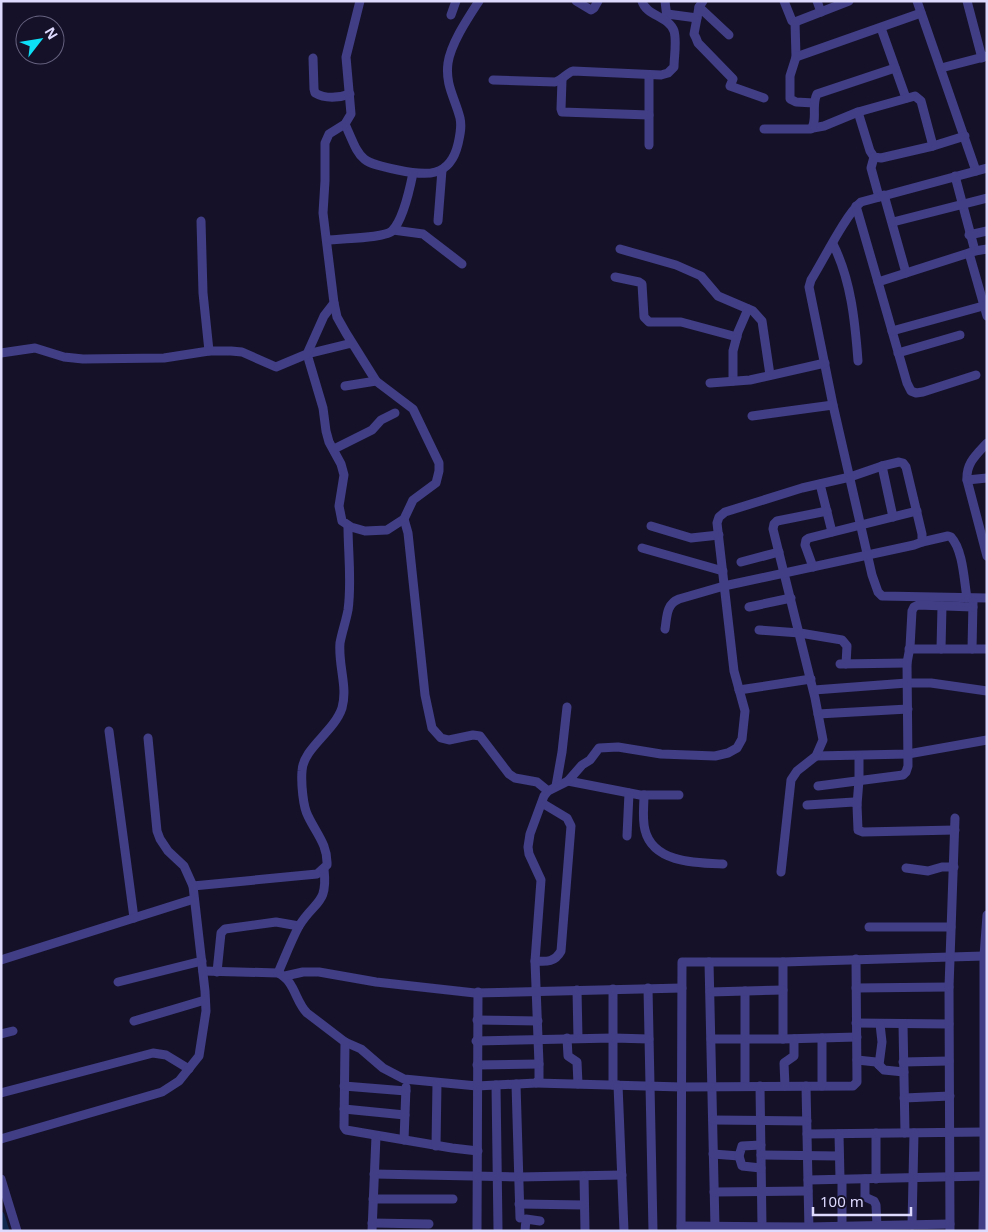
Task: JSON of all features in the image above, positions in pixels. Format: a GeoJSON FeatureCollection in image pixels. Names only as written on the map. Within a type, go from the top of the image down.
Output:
{"type":"FeatureCollection","features":[{"type":"Feature","properties":{"kind":"street"},"geometry":{"type":"LineString","coordinates":[[334,303],[324,316],[307,354],[323,408],[326,431],[344,475],[339,516],[348,526],[365,531],[388,530],[404,519],[413,500],[436,483],[439,471],[438,463],[413,409],[376,382],[337,317],[334,303],[323,213],[325,143],[329,134],[345,124],[351,114],[346,57],[360,1]]}},
{"type":"Feature","properties":{"kind":"street"},"geometry":{"type":"LineString","coordinates":[[451,15],[456,1]]}},
{"type":"Feature","properties":{"kind":"street"},"geometry":{"type":"LineString","coordinates":[[345,124],[358,153],[365,161],[413,173],[428,174],[442,170],[452,160],[461,130],[460,117],[448,84],[448,63],[451,51],[478,1]]}},
{"type":"Feature","properties":{"kind":"street"},"geometry":{"type":"LineString","coordinates":[[576,1],[591,10],[598,1]]}},
{"type":"Feature","properties":{"kind":"street"},"geometry":{"type":"LineString","coordinates":[[642,1],[644,8],[667,18],[697,18]]}},
{"type":"Feature","properties":{"kind":"street"},"geometry":{"type":"LineString","coordinates":[[493,80],[544,83],[562,80],[573,70],[661,75],[673,70],[675,34],[667,18],[665,1]]}},
{"type":"Feature","properties":{"kind":"street"},"geometry":{"type":"LineString","coordinates":[[784,1],[792,22],[795,22]]}},
{"type":"Feature","properties":{"kind":"street"},"geometry":{"type":"LineString","coordinates":[[817,1],[821,12]]}},
{"type":"Feature","properties":{"kind":"street"},"geometry":{"type":"LineString","coordinates":[[795,22],[848,1]]}},
{"type":"Feature","properties":{"kind":"street"},"geometry":{"type":"LineString","coordinates":[[917,1],[976,170]]}},
{"type":"Feature","properties":{"kind":"street"},"geometry":{"type":"LineString","coordinates":[[941,68],[986,57],[967,1]]}},
{"type":"Feature","properties":{"kind":"street"},"geometry":{"type":"LineString","coordinates":[[701,4],[694,34],[698,43],[734,79],[730,86],[764,98]]}},
{"type":"Feature","properties":{"kind":"street"},"geometry":{"type":"LineString","coordinates":[[701,4],[729,35]]}},
{"type":"Feature","properties":{"kind":"street"},"geometry":{"type":"LineString","coordinates":[[796,57],[921,13]]}},
{"type":"Feature","properties":{"kind":"street"},"geometry":{"type":"LineString","coordinates":[[795,22],[796,57],[790,76],[790,99],[796,102],[814,103]]}},
{"type":"Feature","properties":{"kind":"street"},"geometry":{"type":"LineString","coordinates":[[881,28],[906,98]]}},
{"type":"Feature","properties":{"kind":"street"},"geometry":{"type":"LineString","coordinates":[[312,58],[315,93],[323,96],[340,97],[350,94]]}},
{"type":"Feature","properties":{"kind":"street"},"geometry":{"type":"LineString","coordinates":[[813,128],[814,103],[817,94],[895,68]]}},
{"type":"Feature","properties":{"kind":"street"},"geometry":{"type":"LineString","coordinates":[[649,75],[649,145]]}},
{"type":"Feature","properties":{"kind":"street"},"geometry":{"type":"LineString","coordinates":[[562,80],[562,112],[649,115]]}},
{"type":"Feature","properties":{"kind":"street"},"geometry":{"type":"LineString","coordinates":[[764,129],[807,130],[824,126],[858,112],[915,96],[921,101],[933,146]]}},
{"type":"Feature","properties":{"kind":"street"},"geometry":{"type":"LineString","coordinates":[[858,112],[874,158],[871,168],[893,222],[906,273]]}},
{"type":"Feature","properties":{"kind":"street"},"geometry":{"type":"LineString","coordinates":[[874,158],[933,146],[965,136]]}},
{"type":"Feature","properties":{"kind":"street"},"geometry":{"type":"LineString","coordinates":[[971,601],[882,596],[878,592],[833,404],[810,287],[811,280],[856,206],[862,202],[882,196],[987,168]]}},
{"type":"Feature","properties":{"kind":"street"},"geometry":{"type":"LineString","coordinates":[[438,221],[442,170]]}},
{"type":"Feature","properties":{"kind":"street"},"geometry":{"type":"LineString","coordinates":[[393,230],[407,202],[413,173]]}},
{"type":"Feature","properties":{"kind":"street"},"geometry":{"type":"LineString","coordinates":[[954,176],[969,235],[983,306],[987,316]]}},
{"type":"Feature","properties":{"kind":"street"},"geometry":{"type":"LineString","coordinates":[[893,222],[987,198]]}},
{"type":"Feature","properties":{"kind":"street"},"geometry":{"type":"LineString","coordinates":[[856,206],[907,384],[911,391],[916,393],[976,375]]}},
{"type":"Feature","properties":{"kind":"street"},"geometry":{"type":"LineString","coordinates":[[201,221],[203,293],[209,351]]}},
{"type":"Feature","properties":{"kind":"street"},"geometry":{"type":"LineString","coordinates":[[327,240],[382,235],[393,230],[423,234],[462,264]]}},
{"type":"Feature","properties":{"kind":"street"},"geometry":{"type":"LineString","coordinates":[[969,235],[987,231]]}},
{"type":"Feature","properties":{"kind":"street"},"geometry":{"type":"LineString","coordinates":[[833,244],[844,268],[853,310],[858,361]]}},
{"type":"Feature","properties":{"kind":"street"},"geometry":{"type":"LineString","coordinates":[[620,249],[689,269],[702,276],[718,296],[758,315],[762,322],[770,375]]}},
{"type":"Feature","properties":{"kind":"street"},"geometry":{"type":"LineString","coordinates":[[878,282],[972,252],[987,250]]}},
{"type":"Feature","properties":{"kind":"street"},"geometry":{"type":"LineString","coordinates":[[616,277],[642,284],[644,317],[648,322],[681,322],[737,337]]}},
{"type":"Feature","properties":{"kind":"street"},"geometry":{"type":"LineString","coordinates":[[892,331],[983,306]]}},
{"type":"Feature","properties":{"kind":"street"},"geometry":{"type":"LineString","coordinates":[[733,381],[732,357],[737,337],[748,309]]}},
{"type":"Feature","properties":{"kind":"street"},"geometry":{"type":"LineString","coordinates":[[898,353],[960,335]]}},
{"type":"Feature","properties":{"kind":"street"},"geometry":{"type":"LineString","coordinates":[[1,353],[35,348],[64,358],[84,359],[164,358],[209,351],[242,352],[276,367],[307,354],[352,343]]}},
{"type":"Feature","properties":{"kind":"street"},"geometry":{"type":"LineString","coordinates":[[710,382],[733,381],[770,375],[825,362]]}},
{"type":"Feature","properties":{"kind":"street"},"geometry":{"type":"LineString","coordinates":[[345,386],[376,382]]}},
{"type":"Feature","properties":{"kind":"street"},"geometry":{"type":"LineString","coordinates":[[752,416],[833,404]]}},
{"type":"Feature","properties":{"kind":"street"},"geometry":{"type":"LineString","coordinates":[[334,449],[372,430],[381,420],[395,413]]}},
{"type":"Feature","properties":{"kind":"street"},"geometry":{"type":"LineString","coordinates":[[987,444],[972,459],[967,470],[967,480],[982,519],[987,556]]}},
{"type":"Feature","properties":{"kind":"street"},"geometry":{"type":"LineString","coordinates":[[552,789],[568,781],[582,764],[590,760],[599,748],[618,747],[661,754],[715,756],[728,753],[737,748],[742,739],[745,711],[734,671],[719,535],[719,516],[725,512],[802,488],[850,477],[899,462],[903,463],[906,467],[922,534],[922,542]]}},
{"type":"Feature","properties":{"kind":"street"},"geometry":{"type":"LineString","coordinates":[[882,466],[893,517]]}},
{"type":"Feature","properties":{"kind":"street"},"geometry":{"type":"LineString","coordinates":[[967,480],[987,478]]}},
{"type":"Feature","properties":{"kind":"street"},"geometry":{"type":"LineString","coordinates":[[820,484],[832,532]]}},
{"type":"Feature","properties":{"kind":"street"},"geometry":{"type":"LineString","coordinates":[[780,872],[791,780],[797,771],[816,756],[823,740],[814,690],[773,530],[774,524],[777,521],[827,511]]}},
{"type":"Feature","properties":{"kind":"street"},"geometry":{"type":"LineString","coordinates":[[813,567],[806,545],[806,540],[809,538],[917,511]]}},
{"type":"Feature","properties":{"kind":"street"},"geometry":{"type":"LineString","coordinates":[[404,519],[408,532],[425,695],[432,728],[441,738],[449,740],[473,735],[480,736],[509,774],[515,778],[537,782],[552,789]]}},
{"type":"Feature","properties":{"kind":"street"},"geometry":{"type":"LineString","coordinates":[[193,886],[317,874],[327,865],[325,845],[305,811],[302,772],[303,760],[306,755],[328,732],[342,706],[344,689],[340,643],[348,609],[348,526]]}},
{"type":"Feature","properties":{"kind":"street"},"geometry":{"type":"LineString","coordinates":[[652,526],[691,538],[719,535]]}},
{"type":"Feature","properties":{"kind":"street"},"geometry":{"type":"LineString","coordinates":[[665,629],[669,605],[673,601],[724,586],[948,536],[955,540],[971,601],[972,649]]}},
{"type":"Feature","properties":{"kind":"street"},"geometry":{"type":"LineString","coordinates":[[642,548],[723,571]]}},
{"type":"Feature","properties":{"kind":"street"},"geometry":{"type":"LineString","coordinates":[[741,562],[779,552]]}},
{"type":"Feature","properties":{"kind":"street"},"geometry":{"type":"LineString","coordinates":[[749,607],[791,598]]}},
{"type":"Feature","properties":{"kind":"street"},"geometry":{"type":"LineString","coordinates":[[818,786],[903,774],[906,772],[908,766],[907,663],[910,649],[912,611],[918,605],[942,606],[987,598]]}},
{"type":"Feature","properties":{"kind":"street"},"geometry":{"type":"LineString","coordinates":[[941,649],[942,606]]}},
{"type":"Feature","properties":{"kind":"street"},"geometry":{"type":"LineString","coordinates":[[759,630],[842,640],[846,646],[843,664],[907,663]]}},
{"type":"Feature","properties":{"kind":"street"},"geometry":{"type":"LineString","coordinates":[[910,649],[987,649]]}},
{"type":"Feature","properties":{"kind":"street"},"geometry":{"type":"LineString","coordinates":[[738,690],[811,679]]}},
{"type":"Feature","properties":{"kind":"street"},"geometry":{"type":"LineString","coordinates":[[814,690],[931,683],[987,691]]}},
{"type":"Feature","properties":{"kind":"street"},"geometry":{"type":"LineString","coordinates":[[536,1083],[539,1079],[539,1064],[538,990],[535,961],[541,880],[529,854],[528,847],[530,834],[542,803],[552,789],[562,752],[567,706]]}},
{"type":"Feature","properties":{"kind":"street"},"geometry":{"type":"LineString","coordinates":[[818,714],[908,709]]}},
{"type":"Feature","properties":{"kind":"street"},"geometry":{"type":"LineString","coordinates":[[109,731],[134,918]]}},
{"type":"Feature","properties":{"kind":"street"},"geometry":{"type":"LineString","coordinates":[[1,1138],[162,1092],[179,1081],[199,1056],[205,1022],[205,1000],[193,886],[184,866],[168,851],[160,840],[157,831],[148,738]]}},
{"type":"Feature","properties":{"kind":"street"},"geometry":{"type":"LineString","coordinates":[[816,756],[908,754],[987,740]]}},
{"type":"Feature","properties":{"kind":"street"},"geometry":{"type":"LineString","coordinates":[[859,756],[857,806],[859,832],[955,830]]}},
{"type":"Feature","properties":{"kind":"street"},"geometry":{"type":"LineString","coordinates":[[568,781],[629,793],[679,796]]}},
{"type":"Feature","properties":{"kind":"street"},"geometry":{"type":"LineString","coordinates":[[627,836],[629,793]]}},
{"type":"Feature","properties":{"kind":"street"},"geometry":{"type":"LineString","coordinates":[[644,795],[646,833],[652,844],[664,856],[676,860],[723,864]]}},
{"type":"Feature","properties":{"kind":"street"},"geometry":{"type":"LineString","coordinates":[[807,805],[854,802],[857,806]]}},
{"type":"Feature","properties":{"kind":"street"},"geometry":{"type":"LineString","coordinates":[[535,961],[552,961],[561,951],[571,826],[567,818],[542,803]]}},
{"type":"Feature","properties":{"kind":"street"},"geometry":{"type":"LineString","coordinates":[[955,818],[954,868],[951,927],[950,956],[949,987],[950,1228],[912,1225],[809,1229],[714,1226],[682,1228],[682,962],[782,962],[950,956],[984,956]]}},
{"type":"Feature","properties":{"kind":"street"},"geometry":{"type":"LineString","coordinates":[[906,868],[928,871],[942,867],[954,868]]}},
{"type":"Feature","properties":{"kind":"street"},"geometry":{"type":"LineString","coordinates":[[324,869],[326,886],[324,895],[299,926],[282,974],[302,1008],[345,1042],[361,1049],[383,1068],[406,1080],[477,1086],[536,1083],[682,1087],[854,1086],[856,1084],[857,1060],[856,959]]}},
{"type":"Feature","properties":{"kind":"street"},"geometry":{"type":"LineString","coordinates":[[1,960],[194,899]]}},
{"type":"Feature","properties":{"kind":"street"},"geometry":{"type":"LineString","coordinates":[[983,1231],[984,956],[987,915]]}},
{"type":"Feature","properties":{"kind":"street"},"geometry":{"type":"LineString","coordinates":[[217,972],[221,933],[225,929],[276,922],[299,926]]}},
{"type":"Feature","properties":{"kind":"street"},"geometry":{"type":"LineString","coordinates":[[869,927],[951,927]]}},
{"type":"Feature","properties":{"kind":"street"},"geometry":{"type":"LineString","coordinates":[[118,982],[202,962]]}},
{"type":"Feature","properties":{"kind":"street"},"geometry":{"type":"LineString","coordinates":[[709,962],[714,1226]]}},
{"type":"Feature","properties":{"kind":"street"},"geometry":{"type":"LineString","coordinates":[[782,962],[783,1039]]}},
{"type":"Feature","properties":{"kind":"street"},"geometry":{"type":"LineString","coordinates":[[203,971],[282,974],[319,972],[446,991],[682,988]]}},
{"type":"Feature","properties":{"kind":"street"},"geometry":{"type":"LineString","coordinates":[[856,988],[949,987]]}},
{"type":"Feature","properties":{"kind":"street"},"geometry":{"type":"LineString","coordinates":[[648,988],[653,1231]]}},
{"type":"Feature","properties":{"kind":"street"},"geometry":{"type":"LineString","coordinates":[[613,989],[613,1038],[624,1231]]}},
{"type":"Feature","properties":{"kind":"street"},"geometry":{"type":"LineString","coordinates":[[576,990],[578,1038]]}},
{"type":"Feature","properties":{"kind":"street"},"geometry":{"type":"LineString","coordinates":[[710,992],[783,990]]}},
{"type":"Feature","properties":{"kind":"street"},"geometry":{"type":"LineString","coordinates":[[745,991],[745,1086]]}},
{"type":"Feature","properties":{"kind":"street"},"geometry":{"type":"LineString","coordinates":[[478,992],[476,1041],[479,1176],[478,1231]]}},
{"type":"Feature","properties":{"kind":"street"},"geometry":{"type":"LineString","coordinates":[[134,1021],[205,1000]]}},
{"type":"Feature","properties":{"kind":"street"},"geometry":{"type":"LineString","coordinates":[[477,1020],[538,1021]]}},
{"type":"Feature","properties":{"kind":"street"},"geometry":{"type":"LineString","coordinates":[[856,1023],[949,1024]]}},
{"type":"Feature","properties":{"kind":"street"},"geometry":{"type":"LineString","coordinates":[[880,1024],[882,1042],[880,1065]]}},
{"type":"Feature","properties":{"kind":"street"},"geometry":{"type":"LineString","coordinates":[[903,1024],[904,1098],[914,1178],[912,1225]]}},
{"type":"Feature","properties":{"kind":"street"},"geometry":{"type":"LineString","coordinates":[[1,1034],[13,1031]]}},
{"type":"Feature","properties":{"kind":"street"},"geometry":{"type":"LineString","coordinates":[[711,1039],[857,1037]]}},
{"type":"Feature","properties":{"kind":"street"},"geometry":{"type":"LineString","coordinates":[[476,1041],[567,1038],[649,1040]]}},
{"type":"Feature","properties":{"kind":"street"},"geometry":{"type":"LineString","coordinates":[[567,1038],[568,1056],[577,1062],[578,1084]]}},
{"type":"Feature","properties":{"kind":"street"},"geometry":{"type":"LineString","coordinates":[[822,1038],[822,1086]]}},
{"type":"Feature","properties":{"kind":"street"},"geometry":{"type":"LineString","coordinates":[[785,1086],[784,1063],[794,1056],[794,1039]]}},
{"type":"Feature","properties":{"kind":"street"},"geometry":{"type":"LineString","coordinates":[[345,1042],[344,1127],[346,1130],[436,1146],[478,1151]]}},
{"type":"Feature","properties":{"kind":"street"},"geometry":{"type":"LineString","coordinates":[[1,1093],[153,1053],[166,1055],[189,1069]]}},
{"type":"Feature","properties":{"kind":"street"},"geometry":{"type":"LineString","coordinates":[[857,1060],[876,1062],[884,1070],[904,1072]]}},
{"type":"Feature","properties":{"kind":"street"},"geometry":{"type":"LineString","coordinates":[[903,1062],[950,1061]]}},
{"type":"Feature","properties":{"kind":"street"},"geometry":{"type":"LineString","coordinates":[[477,1065],[539,1064]]}},
{"type":"Feature","properties":{"kind":"street"},"geometry":{"type":"LineString","coordinates":[[404,1140],[406,1080]]}},
{"type":"Feature","properties":{"kind":"street"},"geometry":{"type":"LineString","coordinates":[[436,1146],[438,1083]]}},
{"type":"Feature","properties":{"kind":"street"},"geometry":{"type":"LineString","coordinates":[[516,1084],[520,1218]]}},
{"type":"Feature","properties":{"kind":"street"},"geometry":{"type":"LineString","coordinates":[[496,1085],[498,1229]]}},
{"type":"Feature","properties":{"kind":"street"},"geometry":{"type":"LineString","coordinates":[[344,1086],[406,1091]]}},
{"type":"Feature","properties":{"kind":"street"},"geometry":{"type":"LineString","coordinates":[[760,1086],[762,1227]]}},
{"type":"Feature","properties":{"kind":"street"},"geometry":{"type":"LineString","coordinates":[[806,1086],[809,1229]]}},
{"type":"Feature","properties":{"kind":"street"},"geometry":{"type":"LineString","coordinates":[[904,1098],[950,1096]]}},
{"type":"Feature","properties":{"kind":"street"},"geometry":{"type":"LineString","coordinates":[[344,1109],[405,1115]]}},
{"type":"Feature","properties":{"kind":"street"},"geometry":{"type":"LineString","coordinates":[[713,1120],[807,1121]]}},
{"type":"Feature","properties":{"kind":"street"},"geometry":{"type":"LineString","coordinates":[[807,1134],[984,1132]]}},
{"type":"Feature","properties":{"kind":"street"},"geometry":{"type":"LineString","coordinates":[[876,1133],[876,1179]]}},
{"type":"Feature","properties":{"kind":"street"},"geometry":{"type":"LineString","coordinates":[[839,1134],[842,1227]]}},
{"type":"Feature","properties":{"kind":"street"},"geometry":{"type":"LineString","coordinates":[[376,1136],[372,1227],[429,1224]]}},
{"type":"Feature","properties":{"kind":"street"},"geometry":{"type":"LineString","coordinates":[[761,1145],[742,1146],[739,1156],[742,1166],[761,1168]]}},
{"type":"Feature","properties":{"kind":"street"},"geometry":{"type":"LineString","coordinates":[[713,1154],[739,1156]]}},
{"type":"Feature","properties":{"kind":"street"},"geometry":{"type":"LineString","coordinates":[[761,1155],[839,1156]]}},
{"type":"Feature","properties":{"kind":"street"},"geometry":{"type":"LineString","coordinates":[[374,1174],[497,1177],[622,1175]]}},
{"type":"Feature","properties":{"kind":"street"},"geometry":{"type":"LineString","coordinates":[[584,1176],[585,1231]]}},
{"type":"Feature","properties":{"kind":"street"},"geometry":{"type":"LineString","coordinates":[[808,1180],[984,1176]]}},
{"type":"Feature","properties":{"kind":"street"},"geometry":{"type":"LineString","coordinates":[[1,1178],[17,1231]]}},
{"type":"Feature","properties":{"kind":"street"},"geometry":{"type":"LineString","coordinates":[[865,1179],[865,1197],[874,1201],[876,1205],[877,1226]]}},
{"type":"Feature","properties":{"kind":"street"},"geometry":{"type":"LineString","coordinates":[[714,1192],[808,1191]]}},
{"type":"Feature","properties":{"kind":"street"},"geometry":{"type":"LineString","coordinates":[[373,1199],[453,1199]]}},
{"type":"Feature","properties":{"kind":"street"},"geometry":{"type":"LineString","coordinates":[[519,1204],[584,1205]]}},
{"type":"Feature","properties":{"kind":"street"},"geometry":{"type":"LineString","coordinates":[[526,1231],[526,1219],[540,1221]]}},
{"type":"Feature","properties":{"kind":"waterway"},"geometry":{"type":"LineString","coordinates":[[1,1215],[6,1231]]}}]}
